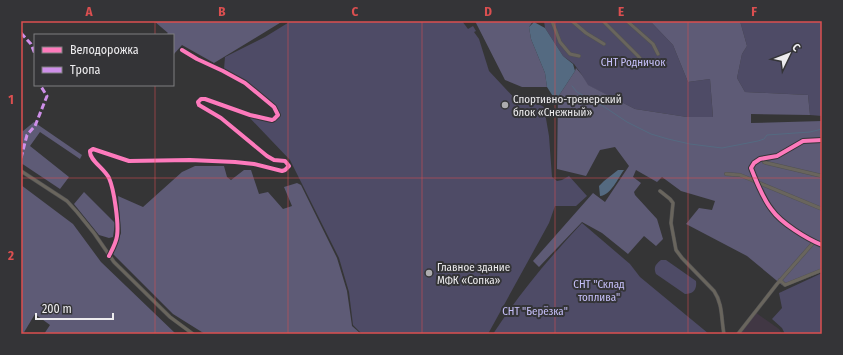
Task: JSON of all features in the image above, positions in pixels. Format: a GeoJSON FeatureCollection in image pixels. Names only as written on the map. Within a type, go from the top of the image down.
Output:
{"type":"FeatureCollection","features":[{"type":"Feature","properties":{"kind":"street"},"geometry":{"type":"LineString","coordinates":[[552,21],[560,42],[570,54],[580,56]]}},
{"type":"Feature","properties":{"kind":"street"},"geometry":{"type":"LineString","coordinates":[[572,21],[586,33],[604,44]]}},
{"type":"Feature","properties":{"kind":"street"},"geometry":{"type":"LineString","coordinates":[[602,21],[643,62]]}},
{"type":"Feature","properties":{"kind":"street"},"geometry":{"type":"LineString","coordinates":[[627,21],[653,44],[658,54]]}},
{"type":"Feature","properties":{"kind":"street"},"geometry":{"type":"LineString","coordinates":[[109,256],[117,238],[118,228],[113,189],[105,171],[100,165],[91,159],[90,151],[93,149],[129,161],[190,160],[235,162],[254,164],[282,171],[289,166],[285,161],[274,160],[267,156],[221,118],[198,105],[198,102],[201,99],[205,99],[250,115],[272,120],[278,115],[274,106],[253,89],[232,75],[182,50]]}},
{"type":"Feature","properties":{"kind":"street"},"geometry":{"type":"LineString","coordinates":[[822,140],[803,141],[777,156],[763,159],[754,163],[751,168],[756,182],[772,210],[790,226],[814,242],[822,245]]}},
{"type":"Feature","properties":{"kind":"street"},"geometry":{"type":"LineString","coordinates":[[763,159],[764,162],[767,163],[822,176]]}},
{"type":"Feature","properties":{"kind":"street"},"geometry":{"type":"LineString","coordinates":[[21,171],[67,201],[94,233],[109,256],[170,317],[193,334]]}},
{"type":"Feature","properties":{"kind":"street"},"geometry":{"type":"LineString","coordinates":[[726,174],[740,175],[822,209]]}},
{"type":"Feature","properties":{"kind":"street"},"geometry":{"type":"LineString","coordinates":[[660,191],[673,203],[670,223],[676,250],[718,297],[724,334]]}},
{"type":"Feature","properties":{"kind":"street"},"geometry":{"type":"LineString","coordinates":[[738,334],[780,280],[814,242]]}},
{"type":"Feature","properties":{"kind":"street"},"geometry":{"type":"LineString","coordinates":[[780,280],[785,285],[822,270]]}},
{"type":"Feature","properties":{"kind":"shaded area"},"geometry":{"type":"Polygon","coordinates":[[[154,21],[283,21],[214,63],[182,45],[174,54],[174,34],[167,34],[168,33],[154,21]]]}},
{"type":"Feature","properties":{"kind":"shaded area"},"geometry":{"type":"Polygon","coordinates":[[[475,21],[533,21],[529,27],[531,39],[545,73],[547,87],[522,87],[505,80],[475,21]]]}},
{"type":"Feature","properties":{"kind":"shaded area"},"geometry":{"type":"Polygon","coordinates":[[[650,21],[740,21],[747,46],[742,54],[737,78],[745,92],[808,95],[810,115],[751,114],[751,123],[822,121],[822,272],[785,286],[782,285],[747,256],[686,224],[699,208],[712,210],[715,201],[681,191],[662,177],[657,182],[636,170],[633,177],[641,183],[634,192],[635,195],[657,219],[663,239],[656,246],[644,236],[628,254],[602,233],[582,222],[539,267],[533,261],[593,193],[605,202],[629,166],[615,147],[600,150],[586,176],[557,169],[558,97],[576,68],[588,85],[635,109],[687,117],[713,117],[710,79],[688,82],[673,45],[650,21]]]}},
{"type":"Feature","properties":{"kind":"shaded area"},"geometry":{"type":"Polygon","coordinates":[[[34,122],[82,155],[80,159],[40,132],[30,146],[69,177],[60,189],[21,163],[21,130],[23,131],[34,122]]]}},
{"type":"Feature","properties":{"kind":"shaded area"},"geometry":{"type":"Polygon","coordinates":[[[195,166],[224,166],[227,177],[231,180],[244,170],[251,170],[259,194],[268,192],[283,209],[292,206],[284,187],[297,183],[301,185],[337,258],[347,291],[352,326],[361,334],[205,334],[173,314],[113,254],[121,233],[118,196],[143,207],[182,172],[195,166]]]}},
{"type":"Feature","properties":{"kind":"shaded area"},"geometry":{"type":"Polygon","coordinates":[[[21,185],[73,224],[101,262],[176,334],[44,334],[50,325],[35,314],[23,334],[21,334],[21,185]]]}},
{"type":"Feature","properties":{"kind":"shaded area"},"geometry":{"type":"Polygon","coordinates":[[[84,192],[115,223],[113,237],[109,238],[99,235],[74,204],[84,192]]]}},
{"type":"Feature","properties":{"kind":"shaded area"},"geometry":{"type":"Polygon","coordinates":[[[755,312],[779,329],[782,334],[739,334],[755,312]]]}},
{"type":"Feature","properties":{"kind":"green space"},"geometry":{"type":"Polygon","coordinates":[[[291,21],[462,21],[468,29],[473,26],[476,31],[474,32],[479,39],[489,71],[519,103],[527,98],[544,107],[549,136],[552,177],[557,181],[569,176],[587,196],[576,206],[555,206],[549,223],[488,334],[362,334],[353,325],[349,292],[339,258],[290,160],[248,116],[269,122],[280,116],[278,110],[265,96],[224,69],[225,57],[265,37],[291,21]]]}},
{"type":"Feature","properties":{"kind":"green space","name":"СНТ Родничок"},"geometry":{"type":"Polygon","coordinates":[[[544,21],[650,21],[673,45],[688,82],[710,79],[713,118],[687,117],[635,109],[587,85],[574,64],[563,56],[545,28],[544,21]]]}},
{"type":"Feature","properties":{"kind":"green space"},"geometry":{"type":"Polygon","coordinates":[[[740,21],[822,21],[822,116],[810,115],[808,95],[745,92],[737,78],[742,54],[747,46],[740,21]]]}},
{"type":"Feature","properties":{"kind":"green space","name":"СНТ \"Склад топлива\""},"geometry":{"type":"Polygon","coordinates":[[[582,223],[630,264],[640,277],[709,334],[493,334],[535,277],[582,223]]]}},
{"type":"Feature","properties":{"kind":"green space"},"geometry":{"type":"Polygon","coordinates":[[[661,260],[666,260],[696,281],[696,286],[693,292],[685,294],[656,274],[656,266],[661,260]]]}},
{"type":"Feature","properties":{"kind":"green space"},"geometry":{"type":"Polygon","coordinates":[[[822,273],[822,334],[785,334],[782,328],[772,319],[782,308],[779,293],[822,273]]]}},
{"type":"Feature","properties":{"kind":"water"},"geometry":{"type":"Polygon","coordinates":[[[534,22],[545,28],[563,56],[573,64],[575,71],[558,97],[554,98],[547,87],[545,73],[531,39],[529,27],[534,22]]]}},
{"type":"Feature","properties":{"kind":"water"},"geometry":{"type":"Polygon","coordinates":[[[618,170],[624,170],[608,193],[600,196],[599,186],[618,170]]]}},
{"type":"Feature","properties":{"kind":"waterway"},"geometry":{"type":"LineString","coordinates":[[572,86],[577,92],[603,106],[627,122],[651,134],[690,144],[722,148],[758,141],[764,139],[767,135],[810,132],[822,129]]}},
{"type":"Feature","properties":{"kind":"marked path"},"geometry":{"type":"LineString","coordinates":[[21,33],[31,44],[34,52]]}},
{"type":"Feature","properties":{"kind":"marked path"},"geometry":{"type":"LineString","coordinates":[[21,158],[27,135],[35,126],[47,96],[41,86]]}},
{"type":"Feature","properties":{"kind":"cycle path"},"geometry":{"type":"LineString","coordinates":[[109,256],[117,236],[116,207],[109,178],[94,161],[90,154],[90,151],[93,149],[129,161],[190,160],[235,162],[254,164],[282,171],[289,166],[285,161],[274,160],[267,156],[221,118],[199,105],[198,102],[201,99],[205,99],[250,115],[272,120],[278,115],[274,107],[245,83],[182,50]]}},
{"type":"Feature","properties":{"kind":"cycle path"},"geometry":{"type":"LineString","coordinates":[[822,140],[803,141],[777,156],[760,159],[754,163],[751,168],[757,184],[769,206],[776,215],[795,230],[822,245]]}},
{"type":"Feature","properties":{"kind":"place","name":"Спортивно-тренерский блок «Снежный»"},"geometry":{"type":"Point","coordinates":[505,105]}},
{"type":"Feature","properties":{"kind":"place","name":"Главное здание МФК «Сопка»"},"geometry":{"type":"Point","coordinates":[429,273]}},
{"type":"Feature","properties":{"kind":"park label","name":"СНТ \"Берёзка\""},"geometry":{"type":"Point","coordinates":[535,311]}}]}
